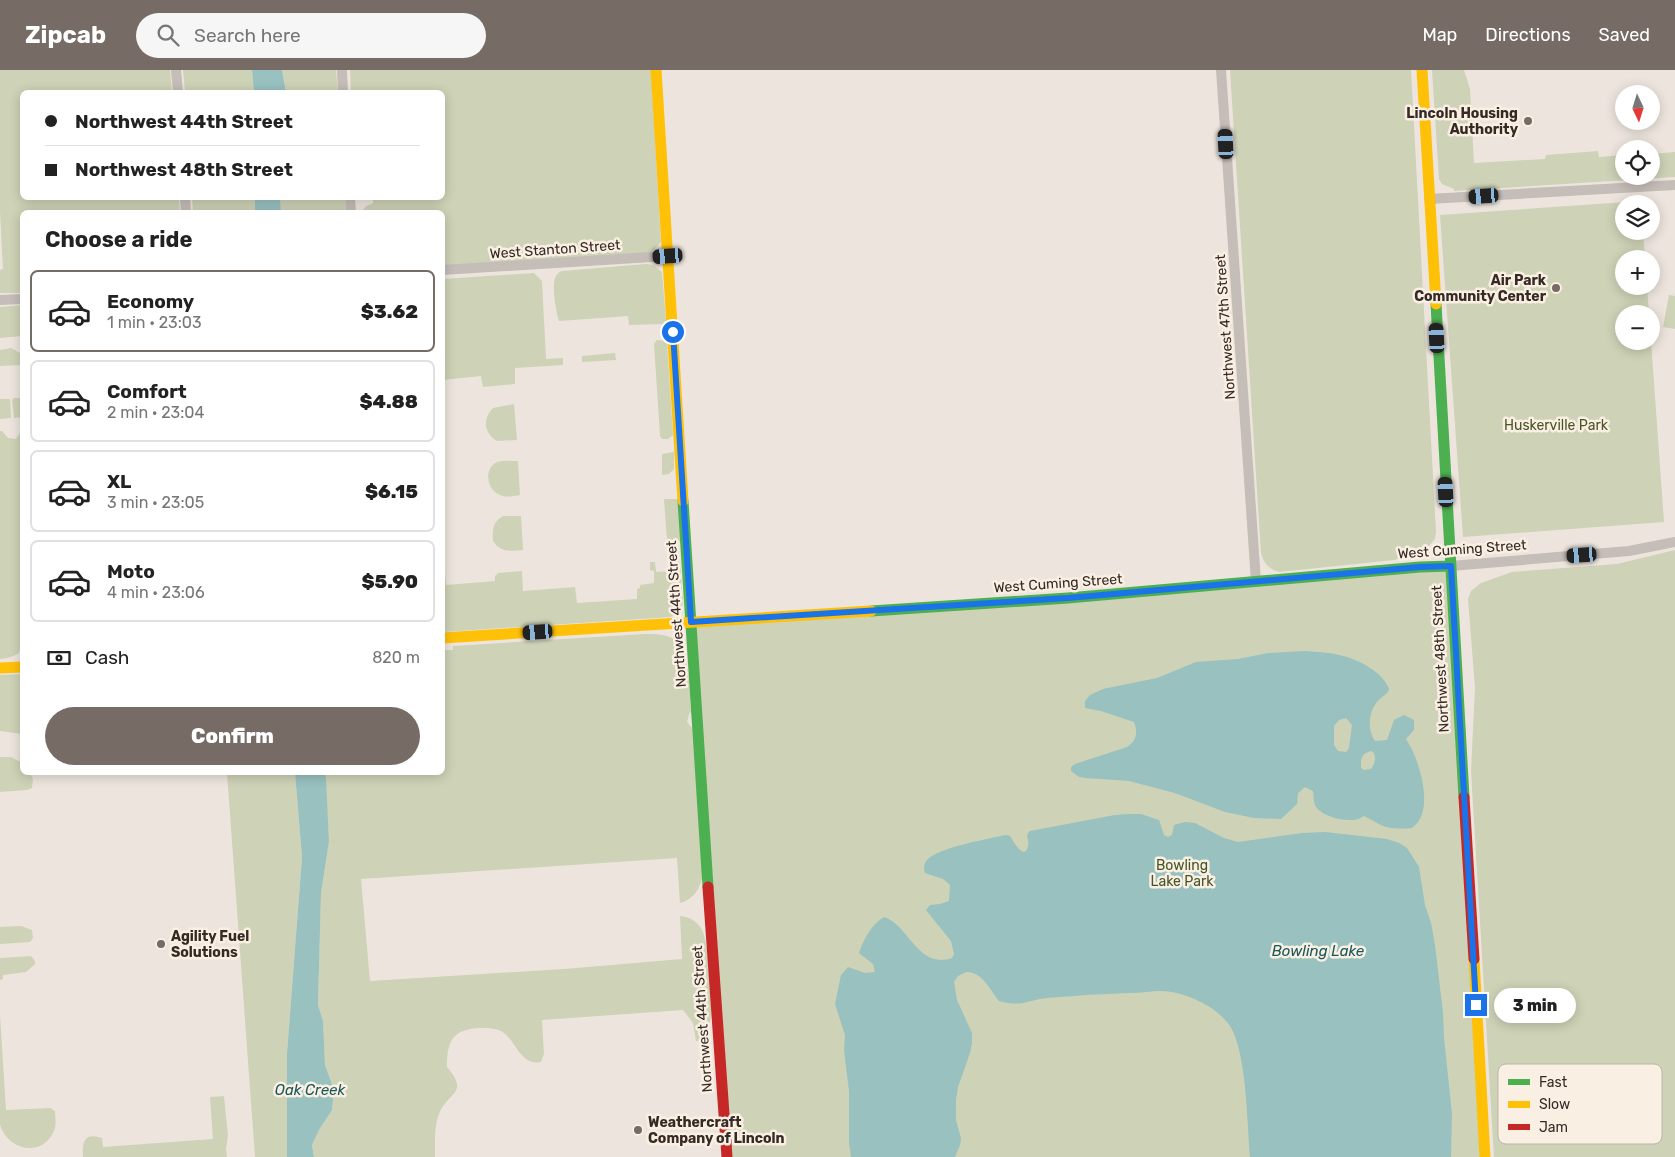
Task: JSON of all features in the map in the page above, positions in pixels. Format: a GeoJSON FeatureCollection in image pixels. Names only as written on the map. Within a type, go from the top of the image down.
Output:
{"type":"FeatureCollection","features":[{"type":"Feature","properties":{"kind":"street"},"geometry":{"type":"LineString","coordinates":[[176,70],[178,90]]}},
{"type":"Feature","properties":{"kind":"street"},"geometry":{"type":"LineString","coordinates":[[342,70],[343,90]]}},
{"type":"Feature","properties":{"kind":"street","name":"Northwest 44th Street"},"geometry":{"type":"LineString","coordinates":[[656,70],[727,1157]]}},
{"type":"Feature","properties":{"kind":"street","name":"Northwest 47th Street"},"geometry":{"type":"LineString","coordinates":[[1221,70],[1256,582]]}},
{"type":"Feature","properties":{"kind":"street","name":"Northwest 48th Street"},"geometry":{"type":"LineString","coordinates":[[1422,70],[1485,1157]]}},
{"type":"Feature","properties":{"kind":"street"},"geometry":{"type":"LineString","coordinates":[[1429,199],[1675,185]]}},
{"type":"Feature","properties":{"kind":"street","name":"West Stanton Street"},"geometry":{"type":"LineString","coordinates":[[445,270],[668,256]]}},
{"type":"Feature","properties":{"kind":"street"},"geometry":{"type":"LineString","coordinates":[[0,300],[20,298]]}},
{"type":"Feature","properties":{"kind":"street","name":"West Cuming Street"},"geometry":{"type":"LineString","coordinates":[[445,638],[1068,598],[1420,567],[1629,551],[1675,542]]}},
{"type":"Feature","properties":{"kind":"street"},"geometry":{"type":"LineString","coordinates":[[0,668],[20,667]]}},
{"type":"Feature","properties":{"kind":"green space"},"geometry":{"type":"Polygon","coordinates":[[[0,70],[170,70],[172,90],[20,90],[20,200],[179,200],[180,210],[20,210],[20,293],[0,293],[0,270],[3,269],[0,211],[0,70]]]}},
{"type":"Feature","properties":{"kind":"green space"},"geometry":{"type":"Polygon","coordinates":[[[183,70],[252,70],[254,90],[185,90],[183,70]]]}},
{"type":"Feature","properties":{"kind":"green space"},"geometry":{"type":"Polygon","coordinates":[[[282,70],[336,70],[338,90],[286,90],[282,70]]]}},
{"type":"Feature","properties":{"kind":"green space"},"geometry":{"type":"Polygon","coordinates":[[[350,70],[651,70],[661,242],[653,251],[648,253],[445,266],[445,210],[363,210],[373,203],[373,200],[445,200],[445,90],[351,90],[350,70]]]}},
{"type":"Feature","properties":{"kind":"green space"},"geometry":{"type":"Polygon","coordinates":[[[1230,70],[1411,70],[1436,532],[1435,539],[1427,548],[1414,554],[1394,560],[1279,572],[1267,565],[1262,557],[1230,70]]]}},
{"type":"Feature","properties":{"kind":"green space"},"geometry":{"type":"Polygon","coordinates":[[[1432,70],[1464,70],[1470,89],[1474,163],[1545,159],[1546,155],[1598,151],[1599,157],[1615,156],[1615,181],[1454,191],[1454,189],[1442,184],[1439,179],[1432,70]]]}},
{"type":"Feature","properties":{"kind":"green space"},"geometry":{"type":"Polygon","coordinates":[[[1675,152],[1675,177],[1660,178],[1660,153],[1675,152]]]}},
{"type":"Feature","properties":{"kind":"green space"},"geometry":{"type":"Polygon","coordinates":[[[192,200],[255,200],[255,210],[193,210],[192,200]]]}},
{"type":"Feature","properties":{"kind":"green space"},"geometry":{"type":"Polygon","coordinates":[[[280,200],[345,200],[346,210],[281,210],[280,200]]]}},
{"type":"Feature","properties":{"kind":"green space","name":"Huskerville Park"},"geometry":{"type":"Polygon","coordinates":[[[1615,203],[1615,240],[1644,240],[1644,250],[1615,250],[1615,295],[1648,295],[1648,305],[1615,305],[1615,350],[1652,350],[1664,522],[1463,537],[1440,215],[1615,203]]]}},
{"type":"Feature","properties":{"kind":"green space"},"geometry":{"type":"Polygon","coordinates":[[[646,264],[653,265],[662,272],[666,321],[663,324],[629,325],[628,316],[559,321],[555,305],[554,285],[559,272],[646,264]]]}},
{"type":"Feature","properties":{"kind":"green space"},"geometry":{"type":"Polygon","coordinates":[[[534,273],[542,281],[546,359],[563,358],[563,365],[515,368],[515,384],[483,387],[481,376],[445,380],[445,279],[534,273]]]}},
{"type":"Feature","properties":{"kind":"green space"},"geometry":{"type":"Polygon","coordinates":[[[1669,295],[1675,296],[1675,329],[1663,327],[1669,295]]]}},
{"type":"Feature","properties":{"kind":"green space"},"geometry":{"type":"Polygon","coordinates":[[[20,305],[20,336],[0,338],[0,307],[20,305]]]}},
{"type":"Feature","properties":{"kind":"green space"},"geometry":{"type":"Polygon","coordinates":[[[657,340],[667,343],[673,435],[668,439],[662,439],[660,436],[654,344],[657,340]]]}},
{"type":"Feature","properties":{"kind":"green space"},"geometry":{"type":"Polygon","coordinates":[[[11,348],[20,353],[20,365],[0,366],[0,350],[11,348]]]}},
{"type":"Feature","properties":{"kind":"green space"},"geometry":{"type":"Polygon","coordinates":[[[615,353],[616,360],[582,362],[582,356],[615,353]]]}},
{"type":"Feature","properties":{"kind":"green space"},"geometry":{"type":"Polygon","coordinates":[[[20,398],[20,417],[14,418],[12,400],[20,398]]]}},
{"type":"Feature","properties":{"kind":"green space"},"geometry":{"type":"Polygon","coordinates":[[[0,399],[10,400],[11,418],[0,419],[0,399]]]}},
{"type":"Feature","properties":{"kind":"green space"},"geometry":{"type":"Polygon","coordinates":[[[514,404],[517,440],[497,441],[487,430],[486,421],[489,412],[493,408],[514,404]]]}},
{"type":"Feature","properties":{"kind":"green space"},"geometry":{"type":"Polygon","coordinates":[[[0,431],[8,438],[16,439],[20,433],[20,650],[18,654],[0,659],[0,431]]]}},
{"type":"Feature","properties":{"kind":"green space"},"geometry":{"type":"Polygon","coordinates":[[[674,452],[674,469],[669,474],[662,475],[662,454],[674,452]]]}},
{"type":"Feature","properties":{"kind":"green space"},"geometry":{"type":"Polygon","coordinates":[[[499,461],[518,461],[520,495],[500,495],[492,489],[488,479],[490,469],[499,461]]]}},
{"type":"Feature","properties":{"kind":"green space"},"geometry":{"type":"Polygon","coordinates":[[[664,499],[679,499],[680,541],[673,546],[668,544],[667,541],[664,499]]]}},
{"type":"Feature","properties":{"kind":"green space"},"geometry":{"type":"Polygon","coordinates":[[[503,516],[521,516],[523,550],[510,551],[499,548],[493,541],[494,526],[503,516]]]}},
{"type":"Feature","properties":{"kind":"green space"},"geometry":{"type":"Polygon","coordinates":[[[1675,550],[1675,1157],[1494,1157],[1471,771],[1475,688],[1468,599],[1471,591],[1481,583],[1512,572],[1617,564],[1675,550]]]}},
{"type":"Feature","properties":{"kind":"green space"},"geometry":{"type":"Polygon","coordinates":[[[670,560],[680,562],[683,603],[679,611],[671,617],[445,632],[445,573],[446,585],[495,581],[495,576],[498,573],[522,571],[523,591],[575,587],[577,603],[637,599],[637,589],[640,588],[640,585],[654,583],[654,571],[650,570],[650,562],[655,562],[656,572],[670,571],[670,560]]]}},
{"type":"Feature","properties":{"kind":"green space","name":"Bowling Lake Park"},"geometry":{"type":"Polygon","coordinates":[[[1451,566],[1485,1157],[727,1157],[691,622],[1451,566]]]}},
{"type":"Feature","properties":{"kind":"green space"},"geometry":{"type":"Polygon","coordinates":[[[645,634],[662,635],[672,638],[683,651],[688,672],[691,712],[687,722],[692,728],[703,874],[693,896],[680,903],[677,858],[361,879],[370,981],[564,969],[682,959],[680,916],[690,918],[698,924],[705,939],[711,987],[708,1033],[704,1041],[696,1041],[693,1023],[683,1010],[542,1020],[544,1054],[541,1062],[534,1062],[524,1057],[508,1037],[499,1030],[481,1028],[464,1031],[454,1038],[448,1050],[447,1067],[457,1082],[457,1088],[443,1106],[437,1119],[435,1157],[314,1157],[312,1145],[332,1110],[334,1090],[325,1065],[323,1021],[318,1005],[321,893],[329,842],[325,775],[445,775],[445,650],[453,650],[453,646],[645,634]]]}},
{"type":"Feature","properties":{"kind":"green space"},"geometry":{"type":"Polygon","coordinates":[[[20,674],[20,734],[0,731],[0,675],[20,674]]]}},
{"type":"Feature","properties":{"kind":"green space"},"geometry":{"type":"Polygon","coordinates":[[[0,757],[11,757],[20,762],[20,775],[31,775],[33,779],[32,788],[0,792],[0,757]]]}},
{"type":"Feature","properties":{"kind":"green space"},"geometry":{"type":"Polygon","coordinates":[[[227,775],[295,775],[302,857],[287,1053],[287,1157],[255,1157],[227,775]]]}},
{"type":"Feature","properties":{"kind":"green space"},"geometry":{"type":"Polygon","coordinates":[[[21,926],[32,930],[33,938],[30,942],[0,944],[0,927],[21,926]]]}},
{"type":"Feature","properties":{"kind":"green space"},"geometry":{"type":"Polygon","coordinates":[[[31,956],[35,964],[26,972],[3,975],[3,979],[0,980],[0,958],[31,956]]]}},
{"type":"Feature","properties":{"kind":"green space"},"geometry":{"type":"Polygon","coordinates":[[[0,1015],[6,1110],[50,1108],[55,1111],[56,1123],[54,1131],[42,1145],[34,1148],[18,1146],[4,1134],[0,1125],[0,1015]]]}},
{"type":"Feature","properties":{"kind":"green space"},"geometry":{"type":"Polygon","coordinates":[[[224,1096],[228,1136],[227,1157],[83,1157],[85,1140],[91,1136],[102,1138],[103,1147],[213,1139],[210,1097],[224,1096]]]}},
{"type":"Feature","properties":{"kind":"water"},"geometry":{"type":"Polygon","coordinates":[[[252,70],[282,70],[286,90],[254,90],[252,70]]]}},
{"type":"Feature","properties":{"kind":"water"},"geometry":{"type":"Polygon","coordinates":[[[255,200],[280,200],[281,210],[255,210],[255,200]]]}},
{"type":"Feature","properties":{"kind":"water"},"geometry":{"type":"Polygon","coordinates":[[[1324,652],[1349,658],[1363,664],[1382,677],[1389,689],[1371,712],[1370,730],[1375,741],[1387,740],[1394,720],[1404,715],[1414,720],[1414,730],[1406,739],[1419,767],[1424,789],[1424,800],[1420,819],[1412,828],[1398,829],[1386,827],[1364,816],[1353,820],[1332,817],[1316,807],[1313,791],[1305,787],[1298,793],[1297,804],[1281,819],[1254,818],[1225,812],[1175,793],[1129,781],[1079,777],[1071,771],[1071,767],[1075,764],[1127,747],[1136,736],[1134,722],[1101,711],[1085,708],[1085,701],[1090,695],[1103,689],[1157,678],[1196,662],[1238,659],[1268,653],[1324,652]],[[1346,718],[1339,720],[1334,726],[1334,745],[1338,751],[1346,752],[1349,748],[1352,725],[1346,718]],[[1371,751],[1362,757],[1361,768],[1364,770],[1371,769],[1374,763],[1375,755],[1371,751]]]}},
{"type":"Feature","properties":{"kind":"water","name":"Oak Creek"},"geometry":{"type":"Polygon","coordinates":[[[295,775],[325,775],[329,842],[321,893],[318,1005],[323,1021],[325,1065],[334,1090],[332,1110],[312,1145],[314,1157],[287,1157],[287,1053],[302,857],[295,775]]]}},
{"type":"Feature","properties":{"kind":"water","name":"Bowling Lake"},"geometry":{"type":"Polygon","coordinates":[[[1141,814],[1159,820],[1164,835],[1168,837],[1172,835],[1174,825],[1185,822],[1195,823],[1224,838],[1238,842],[1302,833],[1325,832],[1387,839],[1407,848],[1419,867],[1425,905],[1435,945],[1452,1114],[1451,1157],[1250,1157],[1243,1071],[1236,1038],[1225,1019],[1200,1001],[1180,994],[1161,991],[1053,997],[1012,1003],[999,1001],[982,978],[966,972],[958,976],[954,982],[957,1000],[972,1033],[970,1053],[958,1087],[956,1100],[956,1120],[961,1138],[955,1157],[851,1157],[849,1142],[849,1091],[844,1050],[845,1035],[835,1004],[841,975],[848,967],[865,973],[875,972],[873,964],[859,953],[868,933],[884,917],[900,928],[914,945],[930,958],[940,960],[952,958],[954,954],[951,941],[926,910],[930,905],[949,901],[950,885],[943,879],[925,873],[924,865],[927,860],[945,850],[1005,835],[1010,836],[1019,849],[1024,852],[1028,846],[1027,835],[1030,831],[1115,815],[1141,814]]]}},
{"type":"Feature","properties":{"kind":"traffic: fast"},"geometry":{"type":"LineString","coordinates":[[1436,304],[1464,797]]}},
{"type":"Feature","properties":{"kind":"traffic: fast"},"geometry":{"type":"LineString","coordinates":[[683,501],[708,887]]}},
{"type":"Feature","properties":{"kind":"traffic: fast"},"geometry":{"type":"LineString","coordinates":[[871,611],[1068,598],[1420,567],[1451,566]]}},
{"type":"Feature","properties":{"kind":"traffic: slow"},"geometry":{"type":"LineString","coordinates":[[656,70],[683,501]]}},
{"type":"Feature","properties":{"kind":"traffic: slow"},"geometry":{"type":"LineString","coordinates":[[1422,70],[1436,304]]}},
{"type":"Feature","properties":{"kind":"traffic: slow"},"geometry":{"type":"LineString","coordinates":[[445,638],[871,611]]}},
{"type":"Feature","properties":{"kind":"traffic: slow"},"geometry":{"type":"LineString","coordinates":[[0,668],[20,667]]}},
{"type":"Feature","properties":{"kind":"traffic: slow"},"geometry":{"type":"LineString","coordinates":[[1474,959],[1485,1157]]}},
{"type":"Feature","properties":{"kind":"traffic: jam"},"geometry":{"type":"LineString","coordinates":[[1464,797],[1474,959]]}},
{"type":"Feature","properties":{"kind":"traffic: jam"},"geometry":{"type":"LineString","coordinates":[[708,887],[727,1157]]}},
{"type":"Feature","properties":{"kind":"place","name":"Lincoln Housing Authority"},"geometry":{"type":"Point","coordinates":[1528,121]}},
{"type":"Feature","properties":{"kind":"place","name":"Air Park Community Center"},"geometry":{"type":"Point","coordinates":[1556,288]}},
{"type":"Feature","properties":{"kind":"place","name":"Agility Fuel Solutions"},"geometry":{"type":"Point","coordinates":[161,944]}},
{"type":"Feature","properties":{"kind":"place","name":"Weathercraft Company of Lincoln"},"geometry":{"type":"Point","coordinates":[638,1130]}},
{"type":"Feature","properties":{"kind":"route"},"geometry":{"type":"LineString","coordinates":[[673,332],[691,622],[1068,598],[1420,567],[1451,566],[1476,1005]]}}]}
